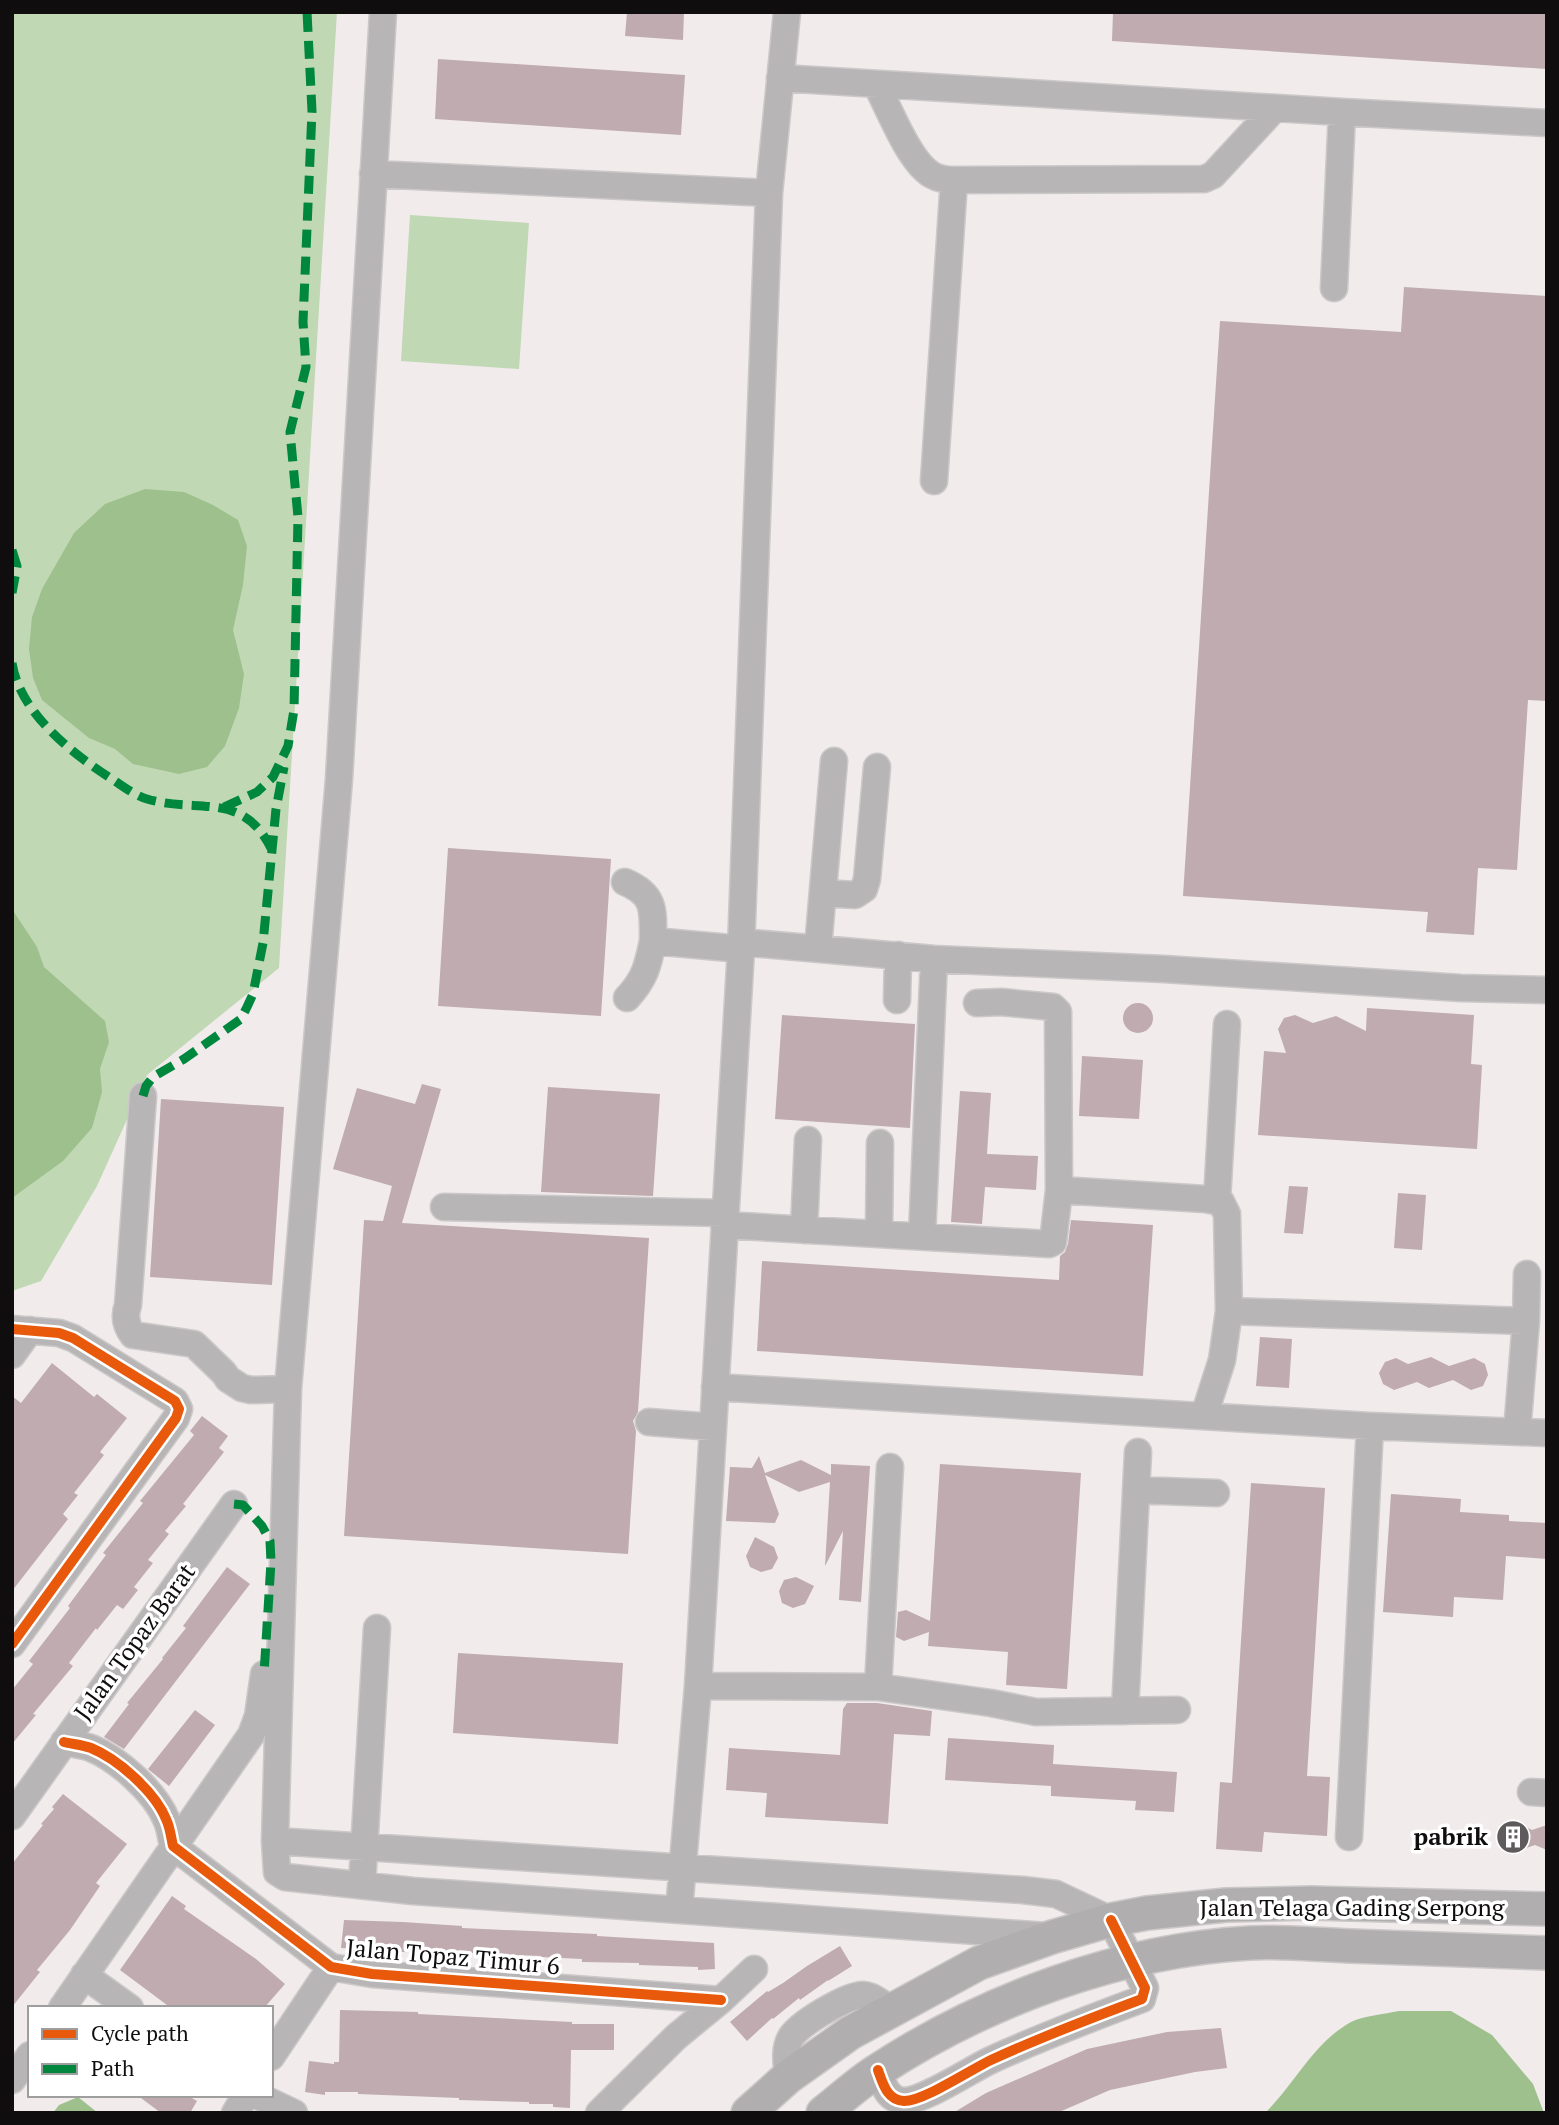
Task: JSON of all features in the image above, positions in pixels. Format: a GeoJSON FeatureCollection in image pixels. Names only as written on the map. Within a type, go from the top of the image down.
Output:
{"type":"FeatureCollection","features":[{"type":"Feature","properties":{"kind":"main road","name":"Jalan Telaga Gading Serpong"},"geometry":{"type":"LineString","coordinates":[[748,2113],[788,2077],[850,2033],[979,1963],[1052,1937],[1111,1920],[1147,1913],[1226,1905],[1311,1903],[1547,1909]]}},
{"type":"Feature","properties":{"kind":"main road","name":"Jalan Telaga Gading Serpong"},"geometry":{"type":"LineString","coordinates":[[823,2113],[878,2070],[938,2034],[988,2010],[1056,1984],[1132,1960],[1179,1950],[1253,1943],[1547,1953]]}},
{"type":"Feature","properties":{"kind":"street"},"geometry":{"type":"LineString","coordinates":[[383,12],[339,779],[288,1389],[276,1869],[280,1875],[362,1885],[1052,1937]]}},
{"type":"Feature","properties":{"kind":"street"},"geometry":{"type":"LineString","coordinates":[[679,1910],[698,1686],[740,946],[769,193],[787,12]]}},
{"type":"Feature","properties":{"kind":"street"},"geometry":{"type":"LineString","coordinates":[[780,78],[1547,123]]}},
{"type":"Feature","properties":{"kind":"street"},"geometry":{"type":"LineString","coordinates":[[876,84],[918,163],[930,174],[941,179],[954,180],[1204,179],[1213,175],[1275,108]]}},
{"type":"Feature","properties":{"kind":"street"},"geometry":{"type":"LineString","coordinates":[[1334,288],[1342,112]]}},
{"type":"Feature","properties":{"kind":"street"},"geometry":{"type":"LineString","coordinates":[[373,174],[769,193]]}},
{"type":"Feature","properties":{"kind":"street"},"geometry":{"type":"LineString","coordinates":[[933,481],[954,180]]}},
{"type":"Feature","properties":{"kind":"street"},"geometry":{"type":"LineString","coordinates":[[818,948],[834,761]]}},
{"type":"Feature","properties":{"kind":"street"},"geometry":{"type":"LineString","coordinates":[[823,893],[855,895],[864,889],[877,768]]}},
{"type":"Feature","properties":{"kind":"street"},"geometry":{"type":"LineString","coordinates":[[625,882],[640,888],[648,898],[653,918],[653,941],[646,972],[639,986],[627,998]]}},
{"type":"Feature","properties":{"kind":"street"},"geometry":{"type":"LineString","coordinates":[[653,941],[818,948],[934,959],[1164,969],[1461,988],[1547,989]]}},
{"type":"Feature","properties":{"kind":"street"},"geometry":{"type":"LineString","coordinates":[[897,999],[898,955]]}},
{"type":"Feature","properties":{"kind":"street"},"geometry":{"type":"LineString","coordinates":[[922,1236],[934,959]]}},
{"type":"Feature","properties":{"kind":"street"},"geometry":{"type":"LineString","coordinates":[[444,1207],[724,1219],[804,1230],[1052,1243],[1059,1190],[1058,1011],[1053,1007],[1001,1002],[977,1003]]}},
{"type":"Feature","properties":{"kind":"street"},"geometry":{"type":"LineString","coordinates":[[1217,1200],[1227,1024]]}},
{"type":"Feature","properties":{"kind":"street"},"geometry":{"type":"LineString","coordinates":[[143,1096],[128,1305],[125,1312],[129,1329],[133,1335],[194,1344],[228,1379],[242,1388],[288,1389]]}},
{"type":"Feature","properties":{"kind":"street"},"geometry":{"type":"LineString","coordinates":[[804,1230],[807,1140]]}},
{"type":"Feature","properties":{"kind":"street"},"geometry":{"type":"LineString","coordinates":[[879,1233],[880,1143]]}},
{"type":"Feature","properties":{"kind":"street"},"geometry":{"type":"LineString","coordinates":[[1059,1190],[1217,1200],[1224,1206],[1227,1214],[1228,1311],[1222,1360],[1204,1416]]}},
{"type":"Feature","properties":{"kind":"street"},"geometry":{"type":"LineString","coordinates":[[1517,1432],[1527,1274]]}},
{"type":"Feature","properties":{"kind":"street"},"geometry":{"type":"LineString","coordinates":[[1228,1311],[1526,1321]]}},
{"type":"Feature","properties":{"kind":"street"},"geometry":{"type":"LineString","coordinates":[[12,1355],[21,1330],[59,1333],[74,1338],[175,1401],[178,1409],[178,1413],[12,1644]]}},
{"type":"Feature","properties":{"kind":"street"},"geometry":{"type":"LineString","coordinates":[[715,1387],[1370,1426],[1547,1433]]}},
{"type":"Feature","properties":{"kind":"street"},"geometry":{"type":"LineString","coordinates":[[649,1422],[713,1427]]}},
{"type":"Feature","properties":{"kind":"street"},"geometry":{"type":"LineString","coordinates":[[1349,1837],[1370,1426]]}},
{"type":"Feature","properties":{"kind":"street"},"geometry":{"type":"LineString","coordinates":[[1125,1711],[1138,1452]]}},
{"type":"Feature","properties":{"kind":"street"},"geometry":{"type":"LineString","coordinates":[[878,1687],[890,1467]]}},
{"type":"Feature","properties":{"kind":"street"},"geometry":{"type":"LineString","coordinates":[[1136,1490],[1216,1493]]}},
{"type":"Feature","properties":{"kind":"street","name":"Jalan Topaz Barat"},"geometry":{"type":"LineString","coordinates":[[12,1816],[234,1504]]}},
{"type":"Feature","properties":{"kind":"street"},"geometry":{"type":"LineString","coordinates":[[362,1885],[377,1628]]}},
{"type":"Feature","properties":{"kind":"street"},"geometry":{"type":"LineString","coordinates":[[62,2006],[251,1735],[258,1716],[264,1674]]}},
{"type":"Feature","properties":{"kind":"street"},"geometry":{"type":"LineString","coordinates":[[698,1686],[878,1687],[991,1703],[1036,1713],[1177,1710]]}},
{"type":"Feature","properties":{"kind":"street"},"geometry":{"type":"LineString","coordinates":[[64,1742],[90,1748],[134,1778],[151,1795],[167,1819],[173,1846]]}},
{"type":"Feature","properties":{"kind":"street"},"geometry":{"type":"LineString","coordinates":[[275,1841],[1056,1894],[1111,1920],[1145,1988],[1142,1999],[1009,2052],[945,2083],[919,2099],[893,2099],[887,2092],[878,2070]]}},
{"type":"Feature","properties":{"kind":"street","name":"Jalan Topaz Timur 6"},"geometry":{"type":"LineString","coordinates":[[173,1846],[331,1967],[372,1975],[721,2000]]}},
{"type":"Feature","properties":{"kind":"street"},"geometry":{"type":"LineString","coordinates":[[273,2054],[331,1967]]}},
{"type":"Feature","properties":{"kind":"street"},"geometry":{"type":"LineString","coordinates":[[599,2113],[676,2037],[754,1969]]}},
{"type":"Feature","properties":{"kind":"street"},"geometry":{"type":"LineString","coordinates":[[84,1975],[127,2006]]}},
{"type":"Feature","properties":{"kind":"street"},"geometry":{"type":"LineString","coordinates":[[12,2080],[28,2058]]}},
{"type":"Feature","properties":{"kind":"street"},"geometry":{"type":"LineString","coordinates":[[235,2113],[245,2097]]}},
{"type":"Feature","properties":{"kind":"street"},"geometry":{"type":"LineString","coordinates":[[260,2097],[294,2113]]}},
{"type":"Feature","properties":{"kind":"shaded area"},"geometry":{"type":"Polygon","coordinates":[[[12,12],[337,12],[279,968],[147,1075],[97,1186],[41,1281],[12,1291],[12,12]]]}},
{"type":"Feature","properties":{"kind":"shaded area"},"geometry":{"type":"Polygon","coordinates":[[[410,215],[529,223],[519,369],[401,361],[410,215]]]}},
{"type":"Feature","properties":{"kind":"shaded area"},"geometry":{"type":"Polygon","coordinates":[[[145,489],[184,492],[213,505],[238,520],[247,546],[243,585],[233,630],[244,674],[239,708],[225,746],[207,767],[179,774],[133,764],[115,749],[89,738],[42,700],[33,678],[29,649],[32,617],[42,589],[74,533],[105,504],[145,489]]]}},
{"type":"Feature","properties":{"kind":"shaded area"},"geometry":{"type":"Polygon","coordinates":[[[12,909],[37,947],[44,967],[105,1021],[109,1042],[100,1069],[102,1092],[92,1128],[63,1161],[12,1198],[12,909]]]}},
{"type":"Feature","properties":{"kind":"shaded area"},"geometry":{"type":"Polygon","coordinates":[[[1399,2011],[1451,2011],[1492,2035],[1533,2084],[1544,2113],[1265,2113],[1315,2052],[1338,2031],[1356,2020],[1399,2011]]]}},
{"type":"Feature","properties":{"kind":"shaded area"},"geometry":{"type":"Polygon","coordinates":[[[78,2097],[98,2113],[53,2113],[59,2105],[78,2097]]]}},
{"type":"Feature","properties":{"kind":"building"},"geometry":{"type":"Polygon","coordinates":[[[627,12],[684,12],[683,40],[625,36],[627,12]]]}},
{"type":"Feature","properties":{"kind":"building"},"geometry":{"type":"Polygon","coordinates":[[[1113,12],[1547,12],[1547,69],[1112,41],[1113,12]]]}},
{"type":"Feature","properties":{"kind":"building"},"geometry":{"type":"Polygon","coordinates":[[[438,59],[685,75],[681,135],[435,119],[438,59]]]}},
{"type":"Feature","properties":{"kind":"building"},"geometry":{"type":"Polygon","coordinates":[[[1404,287],[1547,296],[1547,701],[1528,700],[1517,870],[1478,868],[1474,935],[1426,932],[1428,912],[1183,896],[1220,321],[1401,332],[1404,287]]]}},
{"type":"Feature","properties":{"kind":"building"},"geometry":{"type":"Polygon","coordinates":[[[448,848],[611,859],[601,1016],[438,1006],[448,848]]]}},
{"type":"Feature","properties":{"kind":"building"},"geometry":{"type":"Polygon","coordinates":[[[1138,1003],[1149,1007],[1153,1018],[1149,1029],[1138,1033],[1127,1029],[1123,1018],[1127,1007],[1138,1003]]]}},
{"type":"Feature","properties":{"kind":"building"},"geometry":{"type":"Polygon","coordinates":[[[1367,1008],[1474,1015],[1471,1064],[1482,1065],[1477,1149],[1258,1135],[1264,1051],[1286,1053],[1278,1029],[1284,1018],[1295,1015],[1313,1023],[1336,1016],[1366,1031],[1367,1008]]]}},
{"type":"Feature","properties":{"kind":"building"},"geometry":{"type":"Polygon","coordinates":[[[782,1015],[915,1024],[910,1128],[775,1119],[782,1015]]]}},
{"type":"Feature","properties":{"kind":"building"},"geometry":{"type":"Polygon","coordinates":[[[1082,1056],[1143,1060],[1139,1119],[1079,1116],[1082,1056]]]}},
{"type":"Feature","properties":{"kind":"building"},"geometry":{"type":"Polygon","coordinates":[[[422,1084],[441,1089],[402,1223],[649,1238],[638,1412],[633,1421],[636,1431],[628,1554],[344,1536],[364,1220],[383,1221],[392,1186],[333,1169],[357,1088],[415,1104],[422,1084]]]}},
{"type":"Feature","properties":{"kind":"building"},"geometry":{"type":"Polygon","coordinates":[[[548,1087],[660,1094],[653,1196],[541,1192],[548,1087]]]}},
{"type":"Feature","properties":{"kind":"building"},"geometry":{"type":"Polygon","coordinates":[[[960,1091],[991,1093],[987,1154],[1038,1156],[1036,1190],[985,1187],[982,1224],[951,1222],[960,1091]]]}},
{"type":"Feature","properties":{"kind":"building"},"geometry":{"type":"Polygon","coordinates":[[[161,1099],[284,1107],[272,1285],[150,1277],[161,1099]]]}},
{"type":"Feature","properties":{"kind":"building"},"geometry":{"type":"Polygon","coordinates":[[[1289,1186],[1308,1187],[1303,1234],[1284,1233],[1289,1186]]]}},
{"type":"Feature","properties":{"kind":"building"},"geometry":{"type":"Polygon","coordinates":[[[1398,1193],[1426,1195],[1422,1250],[1394,1248],[1398,1193]]]}},
{"type":"Feature","properties":{"kind":"building"},"geometry":{"type":"Polygon","coordinates":[[[1071,1220],[1153,1225],[1143,1376],[757,1351],[762,1261],[1059,1280],[1060,1256],[1068,1244],[1071,1220]]]}},
{"type":"Feature","properties":{"kind":"building"},"geometry":{"type":"Polygon","coordinates":[[[1260,1337],[1292,1339],[1289,1388],[1256,1386],[1260,1337]]]}},
{"type":"Feature","properties":{"kind":"building"},"geometry":{"type":"Polygon","coordinates":[[[1431,1357],[1449,1366],[1474,1358],[1485,1364],[1488,1375],[1483,1386],[1471,1390],[1453,1380],[1429,1388],[1417,1382],[1394,1390],[1383,1384],[1379,1373],[1385,1362],[1396,1358],[1408,1364],[1431,1357]]]}},
{"type":"Feature","properties":{"kind":"building"},"geometry":{"type":"Polygon","coordinates":[[[52,1363],[94,1397],[97,1394],[127,1418],[100,1452],[104,1455],[74,1493],[78,1495],[63,1514],[68,1519],[12,1591],[12,1396],[21,1403],[52,1363]]]}},
{"type":"Feature","properties":{"kind":"building"},"geometry":{"type":"Polygon","coordinates":[[[202,1416],[228,1436],[219,1448],[224,1452],[165,1531],[169,1534],[148,1560],[153,1563],[134,1587],[138,1590],[123,1609],[117,1605],[97,1630],[96,1628],[69,1663],[73,1666],[12,1744],[12,1690],[33,1664],[29,1661],[106,1555],[103,1553],[143,1503],[140,1501],[194,1435],[190,1431],[202,1416]]]}},
{"type":"Feature","properties":{"kind":"building"},"geometry":{"type":"Polygon","coordinates":[[[759,1456],[765,1473],[801,1460],[831,1475],[831,1464],[870,1466],[861,1602],[839,1600],[843,1531],[825,1566],[830,1482],[799,1492],[765,1475],[779,1514],[775,1523],[726,1521],[730,1467],[752,1468],[759,1456]]]}},
{"type":"Feature","properties":{"kind":"building"},"geometry":{"type":"Polygon","coordinates":[[[940,1464],[1081,1473],[1067,1689],[1006,1685],[1008,1652],[928,1646],[929,1632],[904,1641],[896,1637],[898,1612],[906,1610],[930,1621],[940,1464]]]}},
{"type":"Feature","properties":{"kind":"building"},"geometry":{"type":"Polygon","coordinates":[[[1251,1483],[1325,1488],[1307,1776],[1330,1777],[1327,1836],[1264,1832],[1262,1852],[1216,1849],[1220,1782],[1232,1783],[1251,1483]]]}},
{"type":"Feature","properties":{"kind":"building"},"geometry":{"type":"Polygon","coordinates":[[[1391,1494],[1461,1499],[1460,1512],[1509,1515],[1509,1521],[1547,1523],[1547,1559],[1506,1556],[1503,1600],[1454,1597],[1453,1617],[1383,1612],[1391,1494]]]}},
{"type":"Feature","properties":{"kind":"building"},"geometry":{"type":"Polygon","coordinates":[[[755,1537],[774,1547],[778,1558],[772,1569],[761,1572],[750,1567],[746,1556],[755,1537]]]}},
{"type":"Feature","properties":{"kind":"building"},"geometry":{"type":"Polygon","coordinates":[[[227,1567],[250,1584],[124,1749],[104,1737],[186,1628],[183,1626],[227,1567]]]}},
{"type":"Feature","properties":{"kind":"building"},"geometry":{"type":"Polygon","coordinates":[[[796,1577],[814,1586],[805,1604],[793,1608],[782,1603],[779,1591],[784,1580],[796,1577]]]}},
{"type":"Feature","properties":{"kind":"building"},"geometry":{"type":"Polygon","coordinates":[[[458,1653],[623,1663],[618,1744],[453,1733],[458,1653]]]}},
{"type":"Feature","properties":{"kind":"building"},"geometry":{"type":"Polygon","coordinates":[[[847,1703],[877,1703],[932,1711],[930,1736],[894,1734],[888,1824],[765,1817],[767,1793],[726,1790],[729,1748],[840,1755],[843,1709],[847,1703]]]}},
{"type":"Feature","properties":{"kind":"building"},"geometry":{"type":"Polygon","coordinates":[[[195,1710],[215,1725],[169,1786],[148,1769],[195,1710]]]}},
{"type":"Feature","properties":{"kind":"building"},"geometry":{"type":"Polygon","coordinates":[[[948,1738],[1054,1745],[1053,1764],[1177,1772],[1174,1812],[1135,1810],[1136,1801],[1051,1796],[1051,1786],[945,1780],[948,1738]]]}},
{"type":"Feature","properties":{"kind":"building"},"geometry":{"type":"Polygon","coordinates":[[[63,1794],[127,1844],[96,1883],[100,1886],[70,1930],[37,1970],[40,1972],[12,2007],[12,1864],[63,1794]]]}},
{"type":"Feature","properties":{"kind":"building","name":"pabrik"},"geometry":{"type":"Polygon","coordinates":[[[1514,1821],[1532,1830],[1547,1825],[1547,1850],[1535,1845],[1512,1853],[1501,1847],[1498,1836],[1503,1825],[1514,1821]]]}},
{"type":"Feature","properties":{"kind":"building"},"geometry":{"type":"Polygon","coordinates":[[[172,1896],[186,1906],[184,1909],[256,1959],[285,1984],[266,2006],[168,2006],[120,1970],[172,1896]]]}},
{"type":"Feature","properties":{"kind":"building"},"geometry":{"type":"Polygon","coordinates":[[[344,1920],[714,1943],[715,1969],[582,1962],[582,1959],[541,1956],[341,1948],[344,1920]]]}},
{"type":"Feature","properties":{"kind":"building"},"geometry":{"type":"Polygon","coordinates":[[[840,1946],[852,1966],[800,2000],[799,1998],[747,2041],[730,2022],[767,1991],[840,1946]]]}},
{"type":"Feature","properties":{"kind":"building"},"geometry":{"type":"Polygon","coordinates":[[[340,2010],[418,2012],[572,2024],[614,2024],[614,2050],[571,2050],[570,2108],[529,2102],[358,2092],[325,2092],[325,2095],[305,2092],[309,2061],[334,2064],[339,2062],[340,2010]]]}},
{"type":"Feature","properties":{"kind":"building"},"geometry":{"type":"Polygon","coordinates":[[[1221,2028],[1227,2068],[1110,2090],[1057,2113],[953,2113],[986,2093],[1087,2049],[1167,2032],[1221,2028]]]}},
{"type":"Feature","properties":{"kind":"building"},"geometry":{"type":"Polygon","coordinates":[[[140,2097],[190,2097],[197,2101],[190,2113],[161,2113],[140,2097]]]}},
{"type":"Feature","properties":{"kind":"marked path"},"geometry":{"type":"LineString","coordinates":[[224,807],[257,792],[273,777],[288,746],[294,710],[298,517],[290,432],[306,367],[303,322],[312,111],[307,12]]}},
{"type":"Feature","properties":{"kind":"marked path"},"geometry":{"type":"LineString","coordinates":[[12,550],[17,566],[12,593]]}},
{"type":"Feature","properties":{"kind":"marked path"},"geometry":{"type":"LineString","coordinates":[[12,663],[17,682],[37,716],[83,759],[143,798],[233,811],[248,819],[260,831],[272,850]]}},
{"type":"Feature","properties":{"kind":"marked path"},"geometry":{"type":"LineString","coordinates":[[143,1096],[153,1077],[241,1019],[253,994],[263,943],[276,809],[284,767]]}},
{"type":"Feature","properties":{"kind":"marked path"},"geometry":{"type":"LineString","coordinates":[[234,1504],[243,1505],[262,1526],[270,1541],[264,1674]]}},
{"type":"Feature","properties":{"kind":"cycle path"},"geometry":{"type":"LineString","coordinates":[[12,1329],[59,1333],[73,1338],[175,1401],[179,1409],[176,1418],[12,1644]]}},
{"type":"Feature","properties":{"kind":"cycle path"},"geometry":{"type":"LineString","coordinates":[[64,1742],[91,1748],[124,1768],[145,1788],[161,1809],[173,1846],[331,1967],[372,1974],[721,2000]]}},
{"type":"Feature","properties":{"kind":"cycle path"},"geometry":{"type":"LineString","coordinates":[[878,2070],[884,2086],[893,2098],[913,2100],[1010,2052],[1142,1999],[1145,1988],[1111,1920]]}},
{"type":"Feature","properties":{"kind":"place","name":"pabrik"},"geometry":{"type":"Point","coordinates":[1513,1837]}}]}
